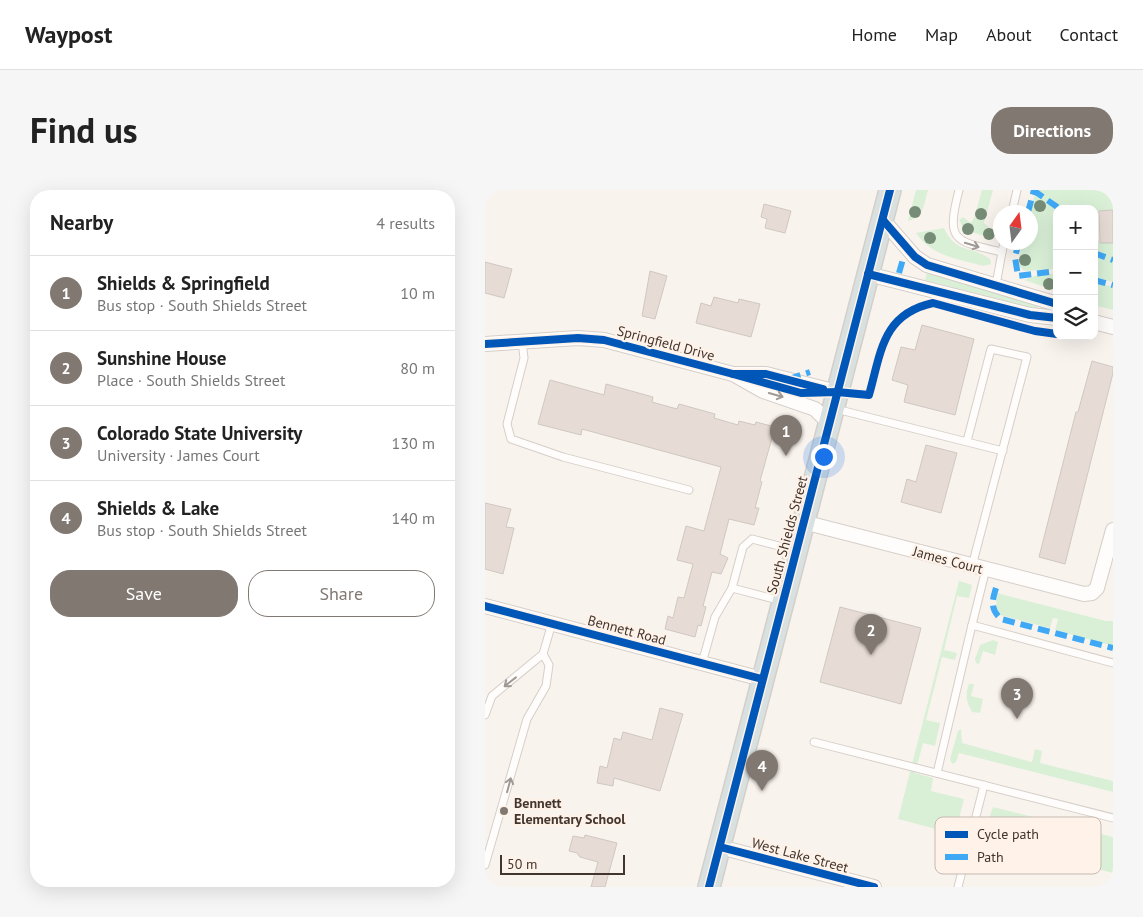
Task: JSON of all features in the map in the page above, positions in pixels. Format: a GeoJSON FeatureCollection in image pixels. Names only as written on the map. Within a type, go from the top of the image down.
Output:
{"type":"FeatureCollection","features":[{"type":"Feature","properties":{"kind":"main road","name":"South Shields Street"},"geometry":{"type":"LineString","coordinates":[[709,887],[890,190]]}},
{"type":"Feature","properties":{"kind":"street"},"geometry":{"type":"LineString","coordinates":[[883,220],[911,252],[927,264],[1053,303]]}},
{"type":"Feature","properties":{"kind":"street"},"geometry":{"type":"LineString","coordinates":[[868,274],[1029,315],[1053,318]]}},
{"type":"Feature","properties":{"kind":"street"},"geometry":{"type":"LineString","coordinates":[[1098,323],[1113,327]]}},
{"type":"Feature","properties":{"kind":"street","name":"Springfield Drive"},"geometry":{"type":"LineString","coordinates":[[485,344],[522,340],[578,338],[604,340],[733,374],[766,374],[833,408]]}},
{"type":"Feature","properties":{"kind":"street","name":"Springfield Drive"},"geometry":{"type":"LineString","coordinates":[[733,374],[763,391],[815,409],[833,408]]}},
{"type":"Feature","properties":{"kind":"street","name":"James Court"},"geometry":{"type":"LineString","coordinates":[[803,522],[1084,594],[1092,594],[1097,588],[1113,530]]}},
{"type":"Feature","properties":{"kind":"street","name":"Bennett Road"},"geometry":{"type":"LineString","coordinates":[[485,606],[762,679]]}},
{"type":"Feature","properties":{"kind":"street","name":"West Lake Street"},"geometry":{"type":"LineString","coordinates":[[720,847],[874,887]]}},
{"type":"Feature","properties":{"kind":"lane"},"geometry":{"type":"LineString","coordinates":[[959,190],[951,220],[954,233],[963,242],[1002,252],[996,284]]}},
{"type":"Feature","properties":{"kind":"lane"},"geometry":{"type":"LineString","coordinates":[[1014,205],[1017,190]]}},
{"type":"Feature","properties":{"kind":"lane"},"geometry":{"type":"LineString","coordinates":[[522,340],[524,358],[507,424],[511,439],[563,457],[689,490]]}},
{"type":"Feature","properties":{"kind":"lane"},"geometry":{"type":"LineString","coordinates":[[967,442],[991,348],[1027,358],[972,566]]}},
{"type":"Feature","properties":{"kind":"lane"},"geometry":{"type":"LineString","coordinates":[[833,408],[1003,451]]}},
{"type":"Feature","properties":{"kind":"lane"},"geometry":{"type":"LineString","coordinates":[[702,663],[715,617],[732,588],[743,547],[747,542],[752,539],[795,551]]}},
{"type":"Feature","properties":{"kind":"lane"},"geometry":{"type":"LineString","coordinates":[[937,773],[986,570]]}},
{"type":"Feature","properties":{"kind":"lane"},"geometry":{"type":"LineString","coordinates":[[732,588],[782,601]]}},
{"type":"Feature","properties":{"kind":"lane"},"geometry":{"type":"LineString","coordinates":[[485,715],[492,696],[543,654],[551,623]]}},
{"type":"Feature","properties":{"kind":"lane"},"geometry":{"type":"LineString","coordinates":[[972,625],[1113,664]]}},
{"type":"Feature","properties":{"kind":"lane"},"geometry":{"type":"LineString","coordinates":[[485,865],[527,719],[546,686],[549,665],[543,654]]}},
{"type":"Feature","properties":{"kind":"lane"},"geometry":{"type":"LineString","coordinates":[[814,742],[1113,818]]}},
{"type":"Feature","properties":{"kind":"lane"},"geometry":{"type":"LineString","coordinates":[[977,817],[985,785]]}},
{"type":"Feature","properties":{"kind":"lane"},"geometry":{"type":"LineString","coordinates":[[958,887],[961,874]]}},
{"type":"Feature","properties":{"kind":"green space"},"geometry":{"type":"Polygon","coordinates":[[[916,190],[928,190],[920,213],[908,221],[916,190]]]}},
{"type":"Feature","properties":{"kind":"green space"},"geometry":{"type":"Polygon","coordinates":[[[982,190],[993,190],[984,223],[992,230],[992,238],[964,230],[959,220],[963,217],[971,223],[982,190]]]}},
{"type":"Feature","properties":{"kind":"green space"},"geometry":{"type":"Polygon","coordinates":[[[1036,190],[1113,190],[1113,210],[1098,212],[1098,205],[1053,205],[1053,269],[1024,271],[1018,264],[1021,250],[1038,250],[1038,205],[1032,205],[1036,190]]]}},
{"type":"Feature","properties":{"kind":"green space"},"geometry":{"type":"Polygon","coordinates":[[[944,228],[959,246],[983,255],[990,259],[991,264],[983,266],[946,256],[929,247],[916,233],[944,228]]]}},
{"type":"Feature","properties":{"kind":"green space"},"geometry":{"type":"Polygon","coordinates":[[[1098,240],[1100,243],[1113,243],[1113,282],[1098,278],[1098,240]]]}},
{"type":"Feature","properties":{"kind":"green space"},"geometry":{"type":"Polygon","coordinates":[[[927,273],[1038,303],[1037,309],[925,280],[927,273]]]}},
{"type":"Feature","properties":{"kind":"green space"},"geometry":{"type":"Polygon","coordinates":[[[1040,274],[1053,274],[1053,290],[1024,280],[1040,274]]]}},
{"type":"Feature","properties":{"kind":"green space"},"geometry":{"type":"Polygon","coordinates":[[[1098,283],[1113,287],[1113,310],[1098,306],[1098,283]]]}},
{"type":"Feature","properties":{"kind":"green space"},"geometry":{"type":"Polygon","coordinates":[[[959,581],[972,585],[969,598],[957,596],[944,650],[957,653],[955,660],[942,657],[926,720],[940,723],[935,746],[923,743],[915,773],[933,778],[931,791],[964,799],[959,817],[935,817],[935,829],[898,819],[959,581]]]}},
{"type":"Feature","properties":{"kind":"green space"},"geometry":{"type":"Polygon","coordinates":[[[997,593],[1106,621],[1113,621],[1113,646],[1055,630],[1058,619],[1053,618],[1050,628],[1000,615],[996,608],[997,593]]]}},
{"type":"Feature","properties":{"kind":"green space"},"geometry":{"type":"Polygon","coordinates":[[[993,640],[998,642],[995,655],[983,651],[979,664],[976,663],[975,659],[980,645],[993,640]]]}},
{"type":"Feature","properties":{"kind":"green space"},"geometry":{"type":"Polygon","coordinates":[[[969,684],[974,684],[971,696],[983,699],[980,713],[972,712],[968,705],[967,691],[969,684]]]}},
{"type":"Feature","properties":{"kind":"green space"},"geometry":{"type":"Polygon","coordinates":[[[961,729],[962,743],[1032,762],[1035,749],[1042,751],[1040,763],[1113,781],[1113,792],[959,753],[956,762],[952,764],[950,759],[958,731],[961,729]]]}},
{"type":"Feature","properties":{"kind":"green space"},"geometry":{"type":"Polygon","coordinates":[[[993,807],[1033,817],[990,817],[993,807]]]}},
{"type":"Feature","properties":{"kind":"green space"},"geometry":{"type":"Polygon","coordinates":[[[1101,834],[1113,837],[1113,873],[1101,870],[1101,834]]]}},
{"type":"Feature","properties":{"kind":"building"},"geometry":{"type":"Polygon","coordinates":[[[764,204],[791,211],[785,233],[765,228],[767,219],[761,217],[764,204]]]}},
{"type":"Feature","properties":{"kind":"building"},"geometry":{"type":"Polygon","coordinates":[[[1113,210],[1113,243],[1100,243],[1099,211],[1113,210]]]}},
{"type":"Feature","properties":{"kind":"building"},"geometry":{"type":"Polygon","coordinates":[[[485,262],[512,269],[504,298],[485,293],[485,262]]]}},
{"type":"Feature","properties":{"kind":"building"},"geometry":{"type":"Polygon","coordinates":[[[650,271],[667,276],[655,319],[642,316],[650,271]]]}},
{"type":"Feature","properties":{"kind":"building"},"geometry":{"type":"Polygon","coordinates":[[[714,297],[738,303],[739,299],[760,304],[751,337],[696,323],[701,303],[711,306],[714,297]]]}},
{"type":"Feature","properties":{"kind":"building"},"geometry":{"type":"Polygon","coordinates":[[[922,325],[974,339],[955,415],[904,402],[908,385],[892,380],[901,347],[915,350],[922,325]]]}},
{"type":"Feature","properties":{"kind":"building"},"geometry":{"type":"Polygon","coordinates":[[[1092,361],[1113,367],[1113,373],[1065,564],[1039,557],[1076,412],[1078,412],[1092,361]]]}},
{"type":"Feature","properties":{"kind":"building"},"geometry":{"type":"Polygon","coordinates":[[[550,380],[604,395],[606,384],[653,397],[652,402],[677,409],[679,404],[715,414],[714,418],[738,425],[739,421],[755,425],[756,422],[775,427],[760,481],[762,482],[755,508],[759,508],[754,525],[729,519],[720,554],[728,558],[721,574],[712,572],[703,606],[706,607],[701,626],[698,625],[695,637],[665,629],[668,616],[673,618],[678,597],[684,598],[693,564],[677,560],[686,526],[704,531],[721,467],[582,429],[581,435],[538,424],[550,380]]]}},
{"type":"Feature","properties":{"kind":"building"},"geometry":{"type":"Polygon","coordinates":[[[926,445],[957,453],[941,513],[901,502],[907,479],[916,482],[926,445]]]}},
{"type":"Feature","properties":{"kind":"building"},"geometry":{"type":"Polygon","coordinates":[[[485,503],[511,509],[506,527],[514,528],[503,574],[485,569],[485,503]]]}},
{"type":"Feature","properties":{"kind":"building"},"geometry":{"type":"Polygon","coordinates":[[[840,607],[921,628],[901,704],[820,682],[840,607]]]}},
{"type":"Feature","properties":{"kind":"building"},"geometry":{"type":"Polygon","coordinates":[[[660,708],[683,714],[660,791],[614,778],[613,786],[597,783],[600,766],[607,768],[614,738],[621,740],[623,732],[652,740],[660,708]]]}},
{"type":"Feature","properties":{"kind":"building"},"geometry":{"type":"Polygon","coordinates":[[[585,835],[617,843],[605,887],[591,887],[598,862],[580,857],[577,853],[569,851],[573,836],[584,838],[585,835]]]}},
{"type":"Feature","properties":{"kind":"marked path"},"geometry":{"type":"LineString","coordinates":[[1033,190],[1054,205]]}},
{"type":"Feature","properties":{"kind":"marked path"},"geometry":{"type":"LineString","coordinates":[[1030,205],[1034,190]]}},
{"type":"Feature","properties":{"kind":"marked path"},"geometry":{"type":"LineString","coordinates":[[1017,250],[1015,257],[1018,276],[1053,272]]}},
{"type":"Feature","properties":{"kind":"marked path"},"geometry":{"type":"LineString","coordinates":[[1098,254],[1113,260]]}},
{"type":"Feature","properties":{"kind":"marked path"},"geometry":{"type":"LineString","coordinates":[[899,273],[903,259]]}},
{"type":"Feature","properties":{"kind":"marked path"},"geometry":{"type":"LineString","coordinates":[[1098,281],[1113,285]]}},
{"type":"Feature","properties":{"kind":"marked path"},"geometry":{"type":"LineString","coordinates":[[789,379],[810,372]]}},
{"type":"Feature","properties":{"kind":"marked path"},"geometry":{"type":"LineString","coordinates":[[996,588],[993,605],[995,612],[1001,619],[1113,648]]}},
{"type":"Feature","properties":{"kind":"cycle path"},"geometry":{"type":"LineString","coordinates":[[709,887],[890,190]]}},
{"type":"Feature","properties":{"kind":"cycle path"},"geometry":{"type":"LineString","coordinates":[[883,220],[915,257],[927,265],[1053,303]]}},
{"type":"Feature","properties":{"kind":"cycle path"},"geometry":{"type":"LineString","coordinates":[[868,274],[1030,315],[1053,318]]}},
{"type":"Feature","properties":{"kind":"cycle path"},"geometry":{"type":"LineString","coordinates":[[733,374],[801,393],[837,392],[869,395],[886,337],[903,316],[916,308],[933,303],[1035,331],[1053,333]]}},
{"type":"Feature","properties":{"kind":"cycle path"},"geometry":{"type":"LineString","coordinates":[[485,344],[578,338],[604,340],[733,374],[766,374],[823,389]]}},
{"type":"Feature","properties":{"kind":"cycle path"},"geometry":{"type":"LineString","coordinates":[[485,606],[762,679]]}},
{"type":"Feature","properties":{"kind":"cycle path"},"geometry":{"type":"LineString","coordinates":[[720,847],[874,887]]}},
{"type":"Feature","properties":{"kind":"place","name":"Shields & Springfield"},"geometry":{"type":"Point","coordinates":[786,456]}},
{"type":"Feature","properties":{"kind":"place","name":"Sunshine House"},"geometry":{"type":"Point","coordinates":[871,655]}},
{"type":"Feature","properties":{"kind":"place","name":"Colorado State University"},"geometry":{"type":"Point","coordinates":[1017,719]}},
{"type":"Feature","properties":{"kind":"place","name":"Shields & Lake"},"geometry":{"type":"Point","coordinates":[762,791]}},
{"type":"Feature","properties":{"kind":"place","name":"Bennett Elementary School"},"geometry":{"type":"Point","coordinates":[504,811]}}]}
